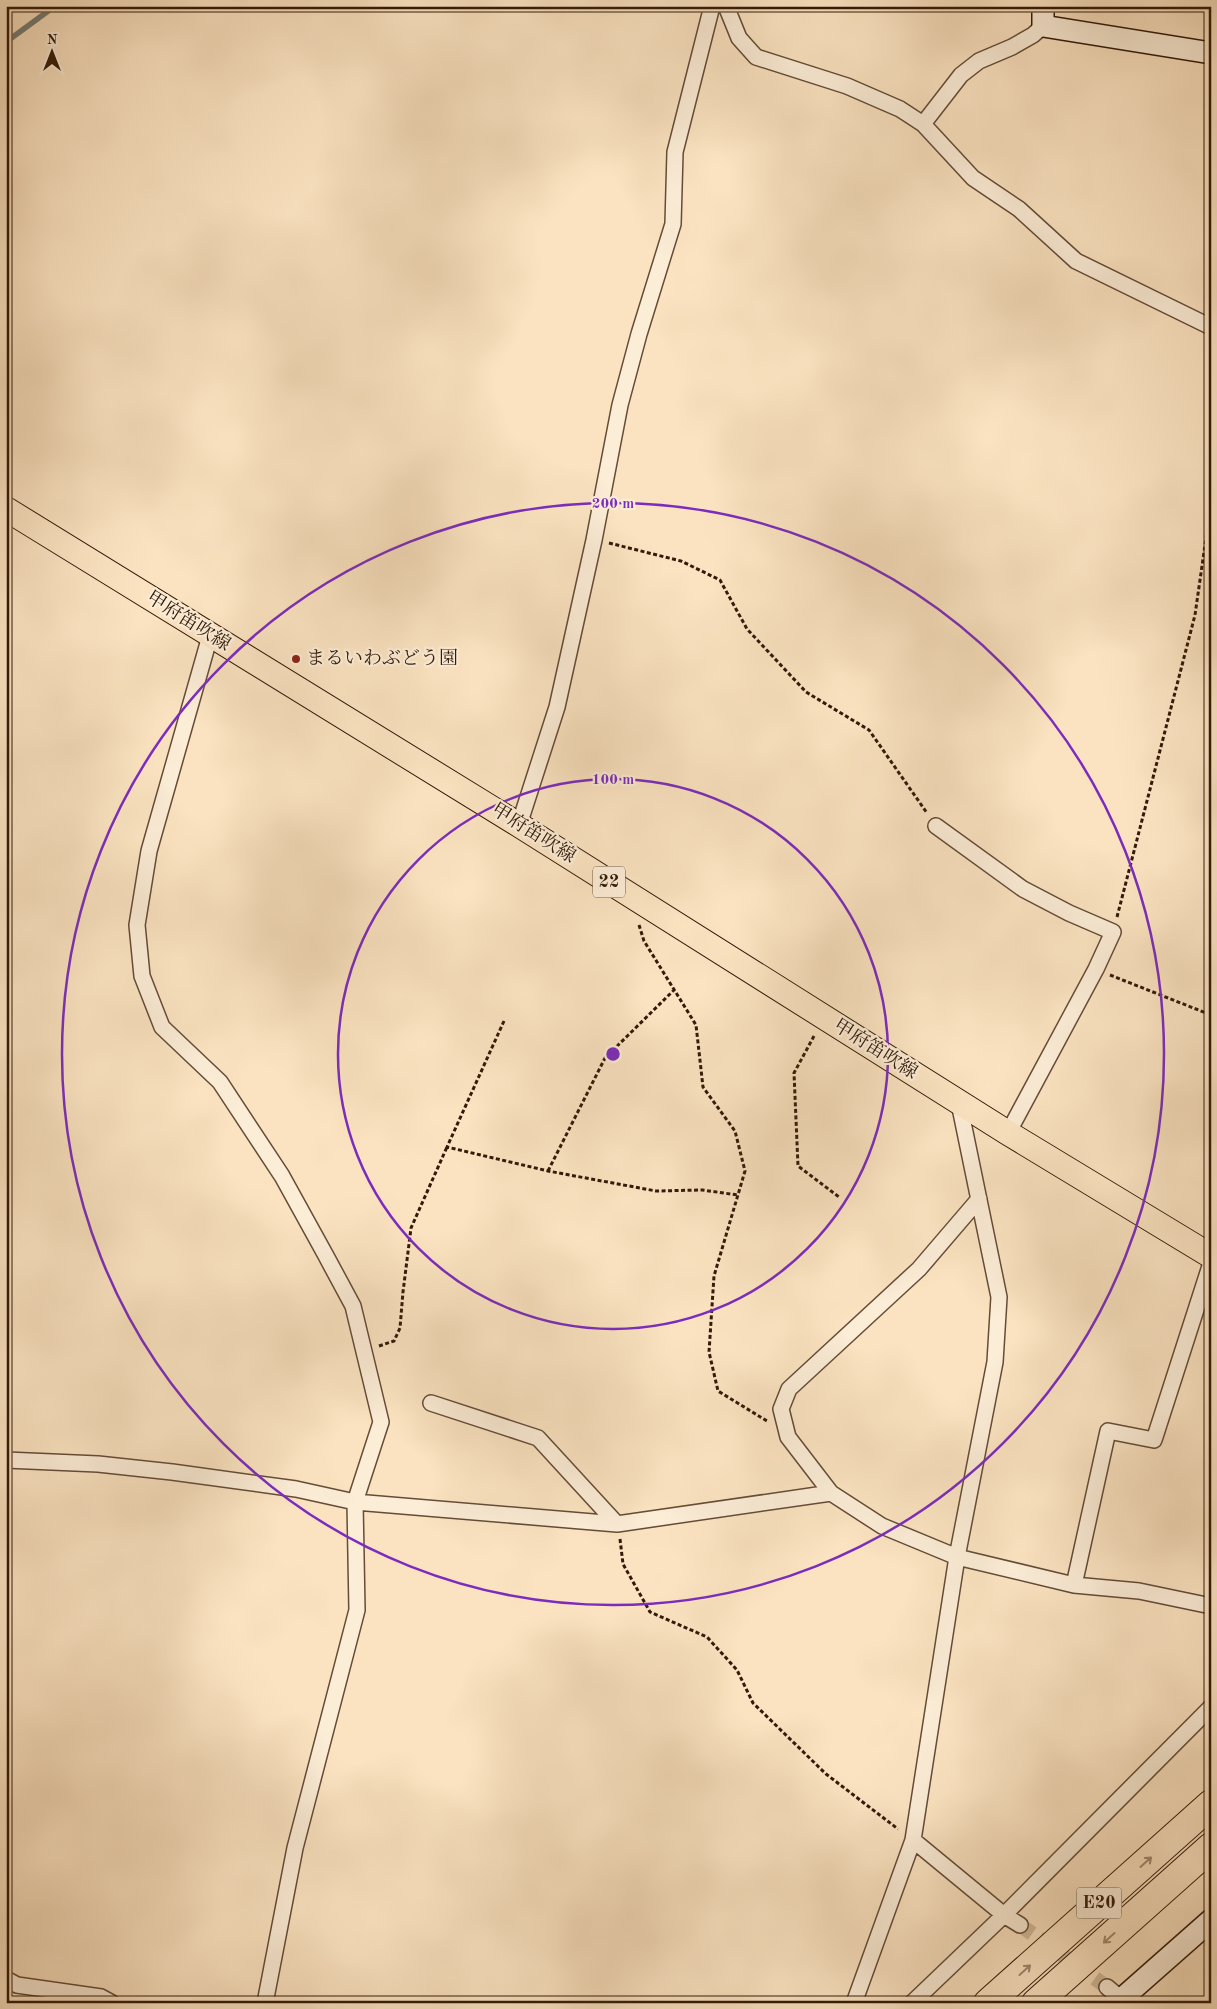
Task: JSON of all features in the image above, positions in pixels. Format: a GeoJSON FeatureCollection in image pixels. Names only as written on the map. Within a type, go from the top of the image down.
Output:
{"type":"FeatureCollection","features":[{"type":"Feature","properties":{"kind":"highway","name":"E20"},"geometry":{"type":"LineString","coordinates":[[988,2003],[1211,1804]]}},
{"type":"Feature","properties":{"kind":"highway","name":"E20"},"geometry":{"type":"LineString","coordinates":[[1036,2003],[1211,1847]]}},
{"type":"Feature","properties":{"kind":"main road","name":"甲府笛吹線"},"geometry":{"type":"LineString","coordinates":[[6,509],[519,825],[1008,1133],[1211,1256]]}},
{"type":"Feature","properties":{"kind":"street"},"geometry":{"type":"LineString","coordinates":[[519,825],[557,707],[594,540],[620,404],[639,334],[674,224],[675,152],[712,6]]}},
{"type":"Feature","properties":{"kind":"street"},"geometry":{"type":"LineString","coordinates":[[726,6],[739,38],[756,57],[847,86],[900,109],[923,124],[973,178],[1019,209],[1076,261],[1211,327]]}},
{"type":"Feature","properties":{"kind":"street"},"geometry":{"type":"LineString","coordinates":[[923,124],[961,74],[979,61],[1012,47],[1033,35],[1043,16],[1211,53]]}},
{"type":"Feature","properties":{"kind":"street"},"geometry":{"type":"LineString","coordinates":[[210,636],[149,851],[136,925],[142,976],[162,1027],[220,1082],[282,1176],[353,1306],[380,1422],[355,1502],[357,1610],[295,1848],[265,2003]]}},
{"type":"Feature","properties":{"kind":"street"},"geometry":{"type":"LineString","coordinates":[[936,826],[1022,889],[1069,913],[1113,932],[1096,969],[1008,1133]]}},
{"type":"Feature","properties":{"kind":"street"},"geometry":{"type":"LineString","coordinates":[[854,2003],[913,1840],[957,1557],[995,1362],[999,1297],[959,1102]]}},
{"type":"Feature","properties":{"kind":"street"},"geometry":{"type":"LineString","coordinates":[[979,1199],[918,1269],[789,1389],[781,1409],[788,1437],[831,1493],[882,1526],[957,1557],[1074,1585],[1139,1591],[1211,1606]]}},
{"type":"Feature","properties":{"kind":"street"},"geometry":{"type":"LineString","coordinates":[[1074,1585],[1108,1431],[1154,1440],[1211,1263]]}},
{"type":"Feature","properties":{"kind":"street"},"geometry":{"type":"LineString","coordinates":[[432,1403],[538,1438],[617,1524]]}},
{"type":"Feature","properties":{"kind":"street"},"geometry":{"type":"LineString","coordinates":[[6,1460],[98,1464],[172,1472],[296,1490],[355,1502],[617,1524],[831,1493]]}},
{"type":"Feature","properties":{"kind":"street"},"geometry":{"type":"LineString","coordinates":[[912,2003],[1004,1915],[1211,1707]]}},
{"type":"Feature","properties":{"kind":"street"},"geometry":{"type":"LineString","coordinates":[[913,1840],[1004,1915],[1020,1925]]}},
{"type":"Feature","properties":{"kind":"street"},"geometry":{"type":"LineString","coordinates":[[1118,1998],[1211,1920]]}},
{"type":"Feature","properties":{"kind":"street"},"geometry":{"type":"LineString","coordinates":[[6,1979],[17,1985],[101,1997],[112,2003]]}},
{"type":"Feature","properties":{"kind":"path"},"geometry":{"type":"LineString","coordinates":[[1113,932],[1195,615],[1211,503]]}},
{"type":"Feature","properties":{"kind":"path"},"geometry":{"type":"LineString","coordinates":[[594,540],[681,561],[720,580],[747,629],[806,692],[869,730],[936,826]]}},
{"type":"Feature","properties":{"kind":"path"},"geometry":{"type":"LineString","coordinates":[[631,896],[644,941],[696,1025],[703,1087],[735,1131],[745,1171],[714,1276],[709,1352],[718,1391],[788,1437]]}},
{"type":"Feature","properties":{"kind":"path"},"geometry":{"type":"LineString","coordinates":[[1096,969],[1211,1016]]}},
{"type":"Feature","properties":{"kind":"path"},"geometry":{"type":"LineString","coordinates":[[548,1171],[605,1058],[675,990]]}},
{"type":"Feature","properties":{"kind":"path"},"geometry":{"type":"LineString","coordinates":[[824,1018],[794,1073],[798,1166],[839,1197]]}},
{"type":"Feature","properties":{"kind":"path"},"geometry":{"type":"LineString","coordinates":[[363,1351],[394,1341],[400,1328],[412,1228],[504,1021]]}},
{"type":"Feature","properties":{"kind":"path"},"geometry":{"type":"LineString","coordinates":[[447,1147],[548,1171],[656,1191],[702,1190],[738,1196]]}},
{"type":"Feature","properties":{"kind":"path"},"geometry":{"type":"LineString","coordinates":[[617,1524],[623,1564],[650,1612],[707,1637],[737,1670],[753,1703],[826,1774],[913,1840]]}},
{"type":"Feature","properties":{"kind":"waterway"},"geometry":{"type":"LineString","coordinates":[[6,42],[55,6]]}},
{"type":"Feature","properties":{"kind":"tunnel"},"geometry":{"type":"LineString","coordinates":[[1020,1925],[1107,1987]]}},
{"type":"Feature","properties":{"kind":"place","name":"まるいわぶどう園"},"geometry":{"type":"Point","coordinates":[296,659]}}]}
